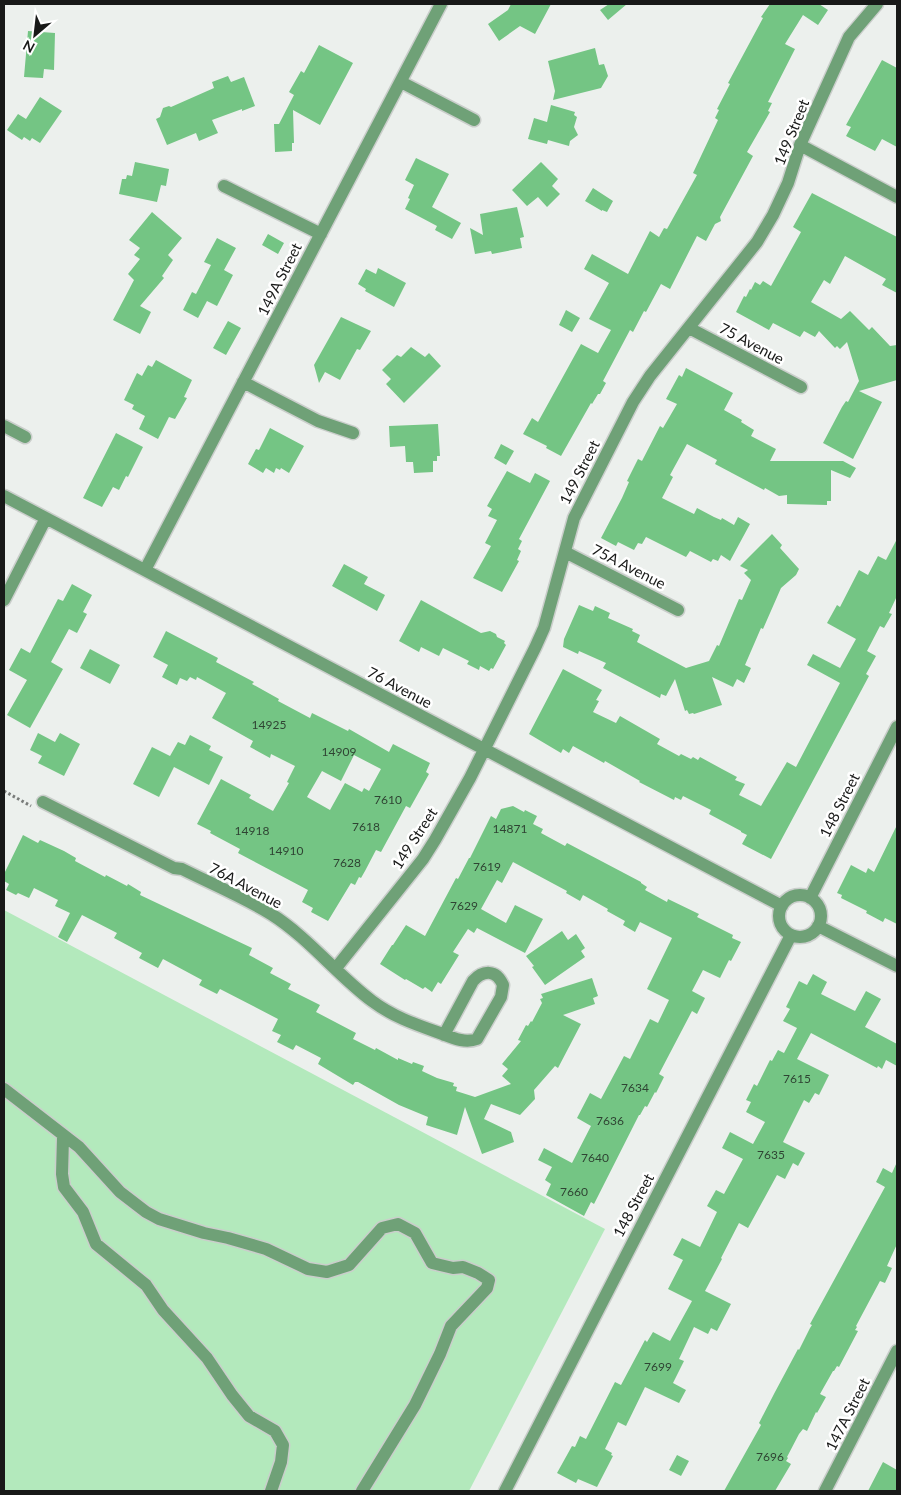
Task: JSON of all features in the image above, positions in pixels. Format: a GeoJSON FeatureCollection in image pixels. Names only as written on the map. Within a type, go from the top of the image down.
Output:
{"type":"FeatureCollection","features":[{"type":"Feature","properties":{"kind":"street","name":"149A Street"},"geometry":{"type":"LineString","coordinates":[[146,570],[442,4]]}},
{"type":"Feature","properties":{"kind":"street","name":"149 Street"},"geometry":{"type":"LineString","coordinates":[[336,968],[430,850],[484,749],[544,628],[574,518],[633,402],[650,376],[757,242],[773,215],[788,183],[800,144],[849,37],[877,4]]}},
{"type":"Feature","properties":{"kind":"street"},"geometry":{"type":"LineString","coordinates":[[401,82],[474,120]]}},
{"type":"Feature","properties":{"kind":"street"},"geometry":{"type":"LineString","coordinates":[[800,144],[897,197]]}},
{"type":"Feature","properties":{"kind":"street"},"geometry":{"type":"LineString","coordinates":[[224,186],[321,234]]}},
{"type":"Feature","properties":{"kind":"street","name":"75 Avenue"},"geometry":{"type":"LineString","coordinates":[[688,328],[801,387]]}},
{"type":"Feature","properties":{"kind":"street"},"geometry":{"type":"LineString","coordinates":[[243,382],[318,421],[353,433]]}},
{"type":"Feature","properties":{"kind":"street"},"geometry":{"type":"LineString","coordinates":[[4,426],[25,437]]}},
{"type":"Feature","properties":{"kind":"street","name":"76 Avenue"},"geometry":{"type":"LineString","coordinates":[[4,496],[782,906]]}},
{"type":"Feature","properties":{"kind":"street"},"geometry":{"type":"LineString","coordinates":[[4,600],[46,518]]}},
{"type":"Feature","properties":{"kind":"street","name":"75A Avenue"},"geometry":{"type":"LineString","coordinates":[[565,552],[678,610]]}},
{"type":"Feature","properties":{"kind":"street","name":"148 Street"},"geometry":{"type":"LineString","coordinates":[[810,898],[897,727]]}},
{"type":"Feature","properties":{"kind":"street","name":"76A Avenue"},"geometry":{"type":"LineString","coordinates":[[44,802],[174,868],[182,870],[271,914],[336,968],[360,992],[388,1012],[404,1020],[444,1034],[465,1041],[478,1039],[501,997],[503,985],[498,976],[484,972],[472,981],[444,1034]]}},
{"type":"Feature","properties":{"kind":"street"},"geometry":{"type":"LineString","coordinates":[[797,895],[810,898],[820,910],[821,918],[818,926],[806,936],[791,935],[784,930],[780,922],[779,914],[782,906],[786,901],[797,895]]}},
{"type":"Feature","properties":{"kind":"street"},"geometry":{"type":"LineString","coordinates":[[818,926],[897,966]]}},
{"type":"Feature","properties":{"kind":"street","name":"148 Street"},"geometry":{"type":"LineString","coordinates":[[505,1491],[791,935]]}},
{"type":"Feature","properties":{"kind":"street"},"geometry":{"type":"LineString","coordinates":[[4,1089],[79,1147],[120,1192],[159,1220],[204,1234],[228,1238],[266,1249],[308,1269],[327,1272],[349,1265],[382,1228],[398,1224],[415,1233],[432,1264],[453,1268],[462,1267],[478,1273],[489,1280],[487,1288],[451,1326],[436,1363],[415,1405],[362,1491]]}},
{"type":"Feature","properties":{"kind":"street"},"geometry":{"type":"LineString","coordinates":[[64,1137],[62,1174],[64,1187],[83,1212],[96,1244],[146,1285],[163,1310],[207,1358],[232,1396],[249,1416],[275,1431],[283,1445],[281,1462],[271,1491]]}},
{"type":"Feature","properties":{"kind":"street","name":"147A Street"},"geometry":{"type":"LineString","coordinates":[[825,1491],[897,1351]]}},
{"type":"Feature","properties":{"kind":"path"},"geometry":{"type":"LineString","coordinates":[[4,790],[31,806],[35,812]]}},
{"type":"Feature","properties":{"kind":"green space"},"geometry":{"type":"Polygon","coordinates":[[[4,910],[605,1229],[469,1491],[4,1491],[4,910]]]}},
{"type":"Feature","properties":{"kind":"building"},"geometry":{"type":"Polygon","coordinates":[[[511,4],[551,4],[535,34],[520,26],[499,41],[488,24],[508,10],[511,4]]]}},
{"type":"Feature","properties":{"kind":"building"},"geometry":{"type":"Polygon","coordinates":[[[609,4],[627,4],[608,20],[600,10],[609,4]]]}},
{"type":"Feature","properties":{"kind":"building"},"geometry":{"type":"Polygon","coordinates":[[[770,4],[819,4],[828,10],[818,25],[803,15],[785,44],[795,49],[768,102],[772,103],[768,111],[770,112],[747,152],[753,156],[720,217],[721,221],[715,224],[706,241],[697,236],[670,289],[661,284],[633,332],[630,330],[603,381],[606,383],[600,394],[591,403],[561,456],[546,448],[547,446],[523,434],[532,418],[538,422],[581,344],[598,353],[611,330],[589,319],[609,283],[584,269],[592,254],[628,274],[650,231],[659,237],[664,228],[667,229],[697,175],[693,173],[718,120],[715,118],[719,110],[717,109],[730,84],[728,83],[763,18],[761,17],[770,4]]]}},
{"type":"Feature","properties":{"kind":"building"},"geometry":{"type":"Polygon","coordinates":[[[28,31],[55,33],[54,70],[44,69],[43,78],[24,77],[28,31]]]}},
{"type":"Feature","properties":{"kind":"building"},"geometry":{"type":"Polygon","coordinates":[[[319,45],[353,63],[320,125],[293,110],[294,143],[292,143],[292,151],[275,152],[274,124],[279,124],[294,95],[289,92],[301,71],[304,73],[319,45]]]}},
{"type":"Feature","properties":{"kind":"building"},"geometry":{"type":"Polygon","coordinates":[[[595,48],[599,65],[604,64],[608,76],[601,88],[553,100],[555,91],[548,61],[595,48]]]}},
{"type":"Feature","properties":{"kind":"building"},"geometry":{"type":"Polygon","coordinates":[[[882,60],[897,68],[897,147],[882,139],[875,151],[846,136],[851,127],[846,125],[882,60]]]}},
{"type":"Feature","properties":{"kind":"building"},"geometry":{"type":"Polygon","coordinates":[[[228,76],[231,82],[244,77],[255,106],[212,120],[218,133],[199,141],[196,133],[167,145],[156,119],[160,117],[163,108],[171,107],[214,88],[212,82],[228,76]]]}},
{"type":"Feature","properties":{"kind":"building"},"geometry":{"type":"Polygon","coordinates":[[[40,97],[62,111],[40,143],[32,138],[30,141],[24,137],[22,140],[7,130],[18,114],[26,119],[40,97]]]}},
{"type":"Feature","properties":{"kind":"building"},"geometry":{"type":"Polygon","coordinates":[[[551,105],[575,112],[574,115],[577,117],[574,127],[578,135],[570,141],[569,146],[548,140],[547,144],[528,139],[534,118],[547,122],[551,105]]]}},
{"type":"Feature","properties":{"kind":"building"},"geometry":{"type":"Polygon","coordinates":[[[416,158],[449,174],[432,207],[461,223],[452,239],[435,230],[437,226],[405,209],[414,185],[405,180],[416,158]]]}},
{"type":"Feature","properties":{"kind":"building"},"geometry":{"type":"Polygon","coordinates":[[[135,162],[169,169],[166,186],[161,185],[157,202],[119,194],[122,179],[126,179],[127,175],[132,176],[135,162]]]}},
{"type":"Feature","properties":{"kind":"building"},"geometry":{"type":"Polygon","coordinates":[[[541,162],[558,179],[552,186],[560,194],[547,207],[538,197],[527,206],[512,190],[541,162]]]}},
{"type":"Feature","properties":{"kind":"building"},"geometry":{"type":"Polygon","coordinates":[[[593,188],[613,201],[607,212],[585,201],[593,188]]]}},
{"type":"Feature","properties":{"kind":"building"},"geometry":{"type":"Polygon","coordinates":[[[812,193],[897,237],[897,293],[882,285],[886,279],[845,256],[830,284],[824,280],[811,302],[841,319],[850,311],[869,330],[872,327],[890,346],[897,345],[897,380],[859,391],[882,402],[853,459],[823,443],[842,407],[846,401],[848,402],[859,381],[847,342],[840,349],[837,346],[835,348],[819,331],[815,337],[804,331],[800,337],[773,323],[769,330],[736,312],[744,296],[746,297],[755,282],[760,285],[763,281],[771,286],[801,232],[793,227],[812,193]]]}},
{"type":"Feature","properties":{"kind":"building"},"geometry":{"type":"Polygon","coordinates":[[[517,207],[524,237],[520,238],[522,248],[492,254],[491,251],[475,254],[470,228],[483,235],[480,214],[517,207]]]}},
{"type":"Feature","properties":{"kind":"building"},"geometry":{"type":"Polygon","coordinates":[[[152,212],[182,238],[168,255],[173,260],[162,276],[164,278],[140,306],[151,312],[140,334],[113,320],[134,280],[128,274],[140,259],[134,255],[140,248],[129,240],[152,212]]]}},
{"type":"Feature","properties":{"kind":"building"},"geometry":{"type":"Polygon","coordinates":[[[268,234],[284,243],[278,254],[262,245],[268,234]]]}},
{"type":"Feature","properties":{"kind":"building"},"geometry":{"type":"Polygon","coordinates":[[[217,238],[236,248],[224,270],[233,275],[217,306],[207,301],[198,318],[183,310],[192,292],[196,294],[211,265],[204,262],[217,238]]]}},
{"type":"Feature","properties":{"kind":"building"},"geometry":{"type":"Polygon","coordinates":[[[378,268],[406,283],[394,307],[365,291],[366,289],[358,284],[366,269],[376,274],[378,268]]]}},
{"type":"Feature","properties":{"kind":"building"},"geometry":{"type":"Polygon","coordinates":[[[566,310],[580,318],[572,332],[559,325],[566,310]]]}},
{"type":"Feature","properties":{"kind":"building"},"geometry":{"type":"Polygon","coordinates":[[[341,317],[371,331],[360,350],[357,349],[340,380],[325,372],[319,383],[314,365],[341,317]]]}},
{"type":"Feature","properties":{"kind":"building"},"geometry":{"type":"Polygon","coordinates":[[[228,321],[241,328],[226,355],[213,348],[228,321]]]}},
{"type":"Feature","properties":{"kind":"building"},"geometry":{"type":"Polygon","coordinates":[[[411,347],[425,357],[429,353],[441,366],[404,403],[386,384],[391,379],[382,370],[397,355],[401,357],[411,347]]]}},
{"type":"Feature","properties":{"kind":"building"},"geometry":{"type":"Polygon","coordinates":[[[156,360],[192,380],[184,397],[187,398],[175,419],[169,417],[158,439],[139,429],[145,416],[132,409],[134,405],[124,400],[137,373],[142,376],[148,365],[152,367],[156,360]]]}},
{"type":"Feature","properties":{"kind":"building"},"geometry":{"type":"Polygon","coordinates":[[[686,368],[733,393],[724,410],[742,420],[741,422],[754,430],[751,436],[776,449],[770,461],[843,461],[856,468],[850,478],[831,470],[831,501],[827,501],[827,505],[787,504],[787,495],[779,496],[765,488],[764,490],[715,464],[717,460],[687,444],[670,475],[673,477],[662,498],[694,514],[697,508],[734,525],[738,517],[750,524],[730,561],[721,555],[718,561],[713,559],[711,562],[690,551],[686,557],[646,537],[642,544],[638,543],[634,550],[618,542],[616,546],[601,538],[622,498],[629,482],[627,481],[638,459],[642,461],[660,426],[663,428],[677,404],[666,399],[679,375],[682,377],[686,368]]]}},
{"type":"Feature","properties":{"kind":"building"},"geometry":{"type":"Polygon","coordinates":[[[438,424],[440,456],[437,456],[437,461],[433,461],[433,472],[414,473],[413,462],[406,462],[405,446],[390,447],[389,426],[438,424]]]}},
{"type":"Feature","properties":{"kind":"building"},"geometry":{"type":"Polygon","coordinates":[[[270,428],[304,446],[289,473],[281,468],[280,470],[276,468],[274,473],[266,468],[263,473],[248,464],[256,449],[259,450],[270,428]]]}},
{"type":"Feature","properties":{"kind":"building"},"geometry":{"type":"Polygon","coordinates":[[[116,433],[143,447],[128,477],[126,476],[119,490],[113,487],[102,507],[83,498],[116,433]]]}},
{"type":"Feature","properties":{"kind":"building"},"geometry":{"type":"Polygon","coordinates":[[[501,444],[514,451],[506,465],[494,458],[501,444]]]}},
{"type":"Feature","properties":{"kind":"building"},"geometry":{"type":"Polygon","coordinates":[[[507,471],[530,483],[535,473],[550,481],[519,539],[522,541],[518,549],[521,551],[517,560],[519,561],[502,592],[473,578],[491,546],[485,543],[497,520],[488,516],[492,509],[487,506],[507,471]]]}},
{"type":"Feature","properties":{"kind":"building"},"geometry":{"type":"Polygon","coordinates":[[[772,534],[782,545],[780,548],[799,569],[796,575],[781,588],[763,629],[761,628],[745,665],[751,668],[744,683],[737,679],[733,687],[712,677],[722,705],[689,714],[687,710],[685,711],[675,679],[666,696],[661,694],[660,698],[603,668],[606,663],[579,651],[578,654],[563,647],[564,639],[579,605],[593,611],[595,606],[610,613],[608,618],[633,629],[632,631],[640,635],[637,642],[686,668],[709,661],[717,645],[719,646],[739,599],[742,600],[751,580],[744,573],[748,570],[740,566],[772,534]]]}},
{"type":"Feature","properties":{"kind":"building"},"geometry":{"type":"Polygon","coordinates":[[[897,539],[897,596],[889,613],[892,614],[884,628],[880,626],[867,651],[876,656],[866,674],[869,676],[771,859],[742,844],[747,835],[709,814],[711,810],[683,796],[681,800],[675,797],[674,800],[639,782],[605,761],[604,763],[573,746],[569,753],[563,749],[561,753],[529,734],[563,669],[602,690],[596,700],[599,701],[593,712],[616,723],[620,716],[660,739],[657,744],[679,756],[681,754],[698,760],[700,757],[737,777],[735,780],[745,784],[739,795],[761,806],[787,762],[796,767],[840,683],[807,665],[813,654],[840,668],[856,639],[827,623],[837,605],[840,607],[859,570],[868,575],[878,556],[886,560],[897,539]]]}},
{"type":"Feature","properties":{"kind":"building"},"geometry":{"type":"Polygon","coordinates":[[[344,564],[368,577],[364,584],[385,595],[377,611],[332,586],[344,564]]]}},
{"type":"Feature","properties":{"kind":"building"},"geometry":{"type":"Polygon","coordinates":[[[72,584],[92,595],[83,612],[87,614],[77,633],[69,629],[51,662],[63,669],[30,728],[7,715],[27,680],[9,670],[21,648],[30,653],[58,599],[63,601],[72,584]]]}},
{"type":"Feature","properties":{"kind":"building"},"geometry":{"type":"Polygon","coordinates":[[[421,600],[481,633],[490,631],[505,641],[506,645],[493,669],[491,668],[489,671],[480,666],[479,670],[467,664],[469,661],[443,648],[439,656],[421,647],[419,652],[399,641],[421,600]]]}},
{"type":"Feature","properties":{"kind":"building"},"geometry":{"type":"Polygon","coordinates":[[[166,631],[218,658],[216,662],[254,682],[252,684],[279,699],[278,701],[310,718],[312,713],[348,731],[349,729],[389,752],[393,744],[430,763],[426,772],[429,774],[410,808],[406,806],[381,852],[376,850],[361,878],[359,877],[355,885],[351,883],[328,921],[311,912],[313,908],[302,902],[308,890],[238,853],[240,849],[197,824],[221,779],[251,795],[249,798],[273,811],[289,783],[287,782],[295,766],[271,754],[270,758],[250,747],[253,741],[212,718],[226,693],[197,677],[196,680],[190,677],[187,681],[180,678],[177,685],[162,677],[168,665],[153,657],[166,631]],[[354,755],[341,781],[322,771],[307,797],[330,810],[345,783],[362,792],[364,788],[369,791],[381,769],[354,755]]]}},
{"type":"Feature","properties":{"kind":"building"},"geometry":{"type":"Polygon","coordinates":[[[90,649],[120,665],[110,684],[80,668],[90,649]]]}},
{"type":"Feature","properties":{"kind":"building"},"geometry":{"type":"Polygon","coordinates":[[[38,733],[55,742],[60,733],[80,744],[64,776],[38,763],[42,756],[30,750],[38,733]]]}},
{"type":"Feature","properties":{"kind":"building"},"geometry":{"type":"Polygon","coordinates":[[[190,735],[211,746],[209,750],[223,757],[209,785],[174,767],[159,797],[133,784],[152,747],[170,756],[178,742],[185,745],[190,735]]]}},
{"type":"Feature","properties":{"kind":"building"},"geometry":{"type":"Polygon","coordinates":[[[513,806],[537,816],[533,824],[543,829],[541,833],[565,846],[567,843],[641,882],[647,887],[645,890],[667,902],[668,899],[699,914],[697,917],[733,935],[732,938],[741,942],[720,978],[703,970],[692,991],[705,998],[697,1014],[692,1011],[659,1074],[664,1077],[656,1093],[639,1115],[594,1204],[591,1202],[584,1216],[546,1195],[551,1184],[545,1180],[552,1167],[538,1160],[544,1148],[572,1163],[591,1126],[577,1118],[590,1093],[601,1099],[624,1056],[630,1059],[650,1019],[658,1023],[669,1000],[647,989],[672,938],[640,922],[635,932],[623,925],[625,921],[607,911],[608,909],[583,895],[580,901],[566,893],[567,891],[513,862],[502,883],[497,880],[481,909],[506,923],[515,905],[543,919],[525,953],[477,928],[474,933],[468,929],[453,952],[459,955],[441,984],[438,982],[432,992],[425,987],[423,989],[405,980],[380,964],[406,925],[425,936],[456,878],[458,879],[470,858],[491,816],[496,819],[501,809],[513,806]]]}},
{"type":"Feature","properties":{"kind":"building"},"geometry":{"type":"Polygon","coordinates":[[[897,825],[897,924],[885,918],[883,922],[866,913],[867,911],[841,898],[842,895],[837,893],[851,865],[866,873],[868,868],[874,872],[897,825]]]}},
{"type":"Feature","properties":{"kind":"building"},"geometry":{"type":"Polygon","coordinates":[[[23,835],[38,843],[40,840],[64,851],[76,858],[75,861],[105,877],[106,875],[127,886],[128,884],[141,892],[140,895],[252,948],[249,955],[273,968],[270,973],[291,984],[288,989],[320,1005],[316,1012],[356,1033],[353,1039],[375,1050],[376,1048],[398,1060],[398,1058],[412,1064],[413,1062],[424,1066],[422,1071],[454,1083],[453,1086],[457,1087],[456,1091],[475,1097],[511,1084],[502,1076],[508,1069],[502,1064],[521,1041],[518,1040],[526,1025],[528,1026],[532,1022],[542,1003],[540,999],[543,998],[541,994],[592,978],[598,996],[593,998],[595,1004],[563,1015],[581,1024],[558,1068],[555,1066],[534,1090],[535,1099],[520,1115],[491,1104],[484,1119],[511,1132],[514,1142],[482,1154],[465,1107],[457,1135],[426,1125],[428,1117],[399,1105],[358,1082],[355,1082],[353,1085],[318,1064],[321,1058],[296,1045],[293,1050],[277,1042],[281,1035],[272,1031],[278,1019],[220,989],[217,994],[199,985],[202,980],[163,959],[158,968],[139,958],[142,953],[114,938],[117,933],[82,915],[67,942],[58,937],[70,913],[55,906],[58,900],[34,888],[29,898],[6,890],[9,884],[4,881],[4,874],[23,835]]]}},
{"type":"Feature","properties":{"kind":"building"},"geometry":{"type":"Polygon","coordinates":[[[562,931],[568,940],[576,934],[585,948],[581,951],[585,957],[545,985],[526,956],[562,931]]]}},
{"type":"Feature","properties":{"kind":"building"},"geometry":{"type":"Polygon","coordinates":[[[813,974],[827,982],[821,994],[855,1011],[866,991],[881,999],[865,1027],[897,1044],[897,1066],[886,1060],[882,1069],[878,1066],[877,1068],[811,1033],[797,1059],[829,1075],[819,1095],[815,1093],[809,1103],[804,1100],[783,1142],[805,1153],[798,1166],[793,1163],[785,1179],[777,1175],[748,1228],[739,1223],[721,1258],[705,1291],[731,1304],[717,1331],[711,1328],[708,1334],[694,1327],[679,1359],[684,1361],[673,1383],[686,1390],[679,1403],[645,1387],[626,1426],[618,1422],[605,1449],[612,1453],[611,1455],[613,1456],[597,1487],[578,1479],[576,1483],[557,1473],[572,1446],[575,1447],[580,1436],[586,1439],[615,1382],[621,1385],[645,1340],[647,1342],[653,1332],[670,1341],[692,1301],[668,1289],[683,1260],[673,1255],[682,1238],[700,1247],[717,1212],[707,1206],[716,1190],[724,1194],[743,1159],[722,1148],[730,1132],[753,1144],[765,1122],[746,1112],[751,1102],[746,1100],[754,1084],[757,1086],[770,1060],[772,1061],[778,1050],[784,1053],[797,1028],[783,1021],[790,1009],[786,1007],[799,981],[807,985],[813,974]]]}},
{"type":"Feature","properties":{"kind":"building"},"geometry":{"type":"Polygon","coordinates":[[[897,1162],[897,1244],[887,1266],[892,1268],[885,1283],[880,1281],[856,1326],[855,1330],[858,1331],[839,1367],[837,1366],[833,1371],[820,1394],[826,1397],[807,1431],[803,1429],[799,1434],[787,1457],[786,1461],[791,1464],[775,1491],[724,1491],[761,1425],[759,1423],[812,1325],[810,1324],[885,1187],[876,1182],[883,1168],[892,1173],[897,1162]]]}},
{"type":"Feature","properties":{"kind":"building"},"geometry":{"type":"Polygon","coordinates":[[[677,1455],[689,1461],[681,1476],[669,1470],[677,1455]]]}},
{"type":"Feature","properties":{"kind":"building"},"geometry":{"type":"Polygon","coordinates":[[[883,1462],[897,1470],[897,1491],[868,1491],[883,1462]]]}}]}
